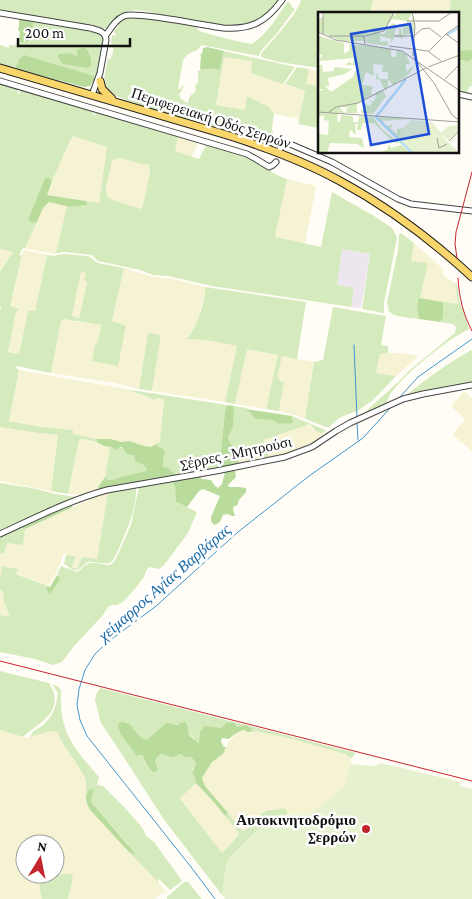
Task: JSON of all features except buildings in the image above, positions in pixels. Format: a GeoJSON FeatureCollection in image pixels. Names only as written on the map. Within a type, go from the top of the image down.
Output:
{"type":"FeatureCollection","features":[{"type":"Feature","properties":{"kind":"main road","name":"Περιφερειακή Οδός Σερρών"},"geometry":{"type":"LineString","coordinates":[[0,68],[251,143],[309,166],[339,180],[411,226],[439,247],[472,277]]}},
{"type":"Feature","properties":{"kind":"main road"},"geometry":{"type":"LineString","coordinates":[[100,77],[102,89],[117,102]]}},
{"type":"Feature","properties":{"kind":"street"},"geometry":{"type":"LineString","coordinates":[[94,95],[98,91],[106,35],[119,19],[128,14],[235,29],[244,28],[266,18],[282,0]]}},
{"type":"Feature","properties":{"kind":"street"},"geometry":{"type":"LineString","coordinates":[[0,13],[90,28],[106,35]]}},
{"type":"Feature","properties":{"kind":"street"},"geometry":{"type":"LineString","coordinates":[[0,81],[247,154],[269,167],[273,166],[276,162]]}},
{"type":"Feature","properties":{"kind":"street"},"geometry":{"type":"LineString","coordinates":[[280,149],[283,144],[290,144],[332,162],[398,199],[411,204],[472,211]]}},
{"type":"Feature","properties":{"kind":"street","name":"Σέρρες - Μητρούσι"},"geometry":{"type":"LineString","coordinates":[[0,534],[76,500],[108,490],[268,461],[301,452],[350,422],[403,399],[472,385]]}},
{"type":"Feature","properties":{"kind":"shaded area"},"geometry":{"type":"Polygon","coordinates":[[[373,0],[451,0],[449,12],[370,12],[373,0]]]}},
{"type":"Feature","properties":{"kind":"shaded area"},"geometry":{"type":"Polygon","coordinates":[[[224,56],[253,61],[283,84],[305,91],[299,119],[274,114],[269,107],[247,96],[245,110],[216,105],[224,56]]]}},
{"type":"Feature","properties":{"kind":"shaded area"},"geometry":{"type":"Polygon","coordinates":[[[309,69],[318,71],[318,86],[306,84],[309,69]]]}},
{"type":"Feature","properties":{"kind":"shaded area"},"geometry":{"type":"Polygon","coordinates":[[[74,136],[107,147],[99,203],[46,195],[74,136]]]}},
{"type":"Feature","properties":{"kind":"shaded area"},"geometry":{"type":"Polygon","coordinates":[[[178,136],[198,143],[192,157],[175,151],[178,136]]]}},
{"type":"Feature","properties":{"kind":"shaded area"},"geometry":{"type":"Polygon","coordinates":[[[120,158],[145,165],[150,164],[150,173],[143,205],[140,209],[113,200],[108,197],[106,192],[112,162],[120,158]]]}},
{"type":"Feature","properties":{"kind":"shaded area"},"geometry":{"type":"Polygon","coordinates":[[[287,179],[316,186],[305,244],[275,237],[287,179]]]}},
{"type":"Feature","properties":{"kind":"shaded area"},"geometry":{"type":"Polygon","coordinates":[[[49,202],[67,206],[56,253],[54,254],[25,248],[43,208],[49,202]]]}},
{"type":"Feature","properties":{"kind":"shaded area"},"geometry":{"type":"Polygon","coordinates":[[[414,243],[443,269],[443,275],[455,283],[458,305],[420,298],[427,264],[410,261],[414,243]]]}},
{"type":"Feature","properties":{"kind":"shaded area"},"geometry":{"type":"Polygon","coordinates":[[[0,249],[13,252],[0,272],[0,249]]]}},
{"type":"Feature","properties":{"kind":"shaded area"},"geometry":{"type":"Polygon","coordinates":[[[342,249],[370,254],[361,308],[351,307],[354,288],[336,285],[342,249]]]}},
{"type":"Feature","properties":{"kind":"shaded area"},"geometry":{"type":"Polygon","coordinates":[[[25,250],[47,255],[35,311],[28,311],[19,354],[8,352],[16,311],[19,309],[10,307],[21,259],[25,250]]]}},
{"type":"Feature","properties":{"kind":"shaded area"},"geometry":{"type":"Polygon","coordinates":[[[124,268],[149,276],[205,287],[198,319],[187,339],[206,340],[237,346],[225,402],[152,391],[161,335],[148,333],[139,389],[115,383],[51,373],[61,321],[63,319],[101,325],[98,341],[112,322],[124,268]]]}},
{"type":"Feature","properties":{"kind":"shaded area"},"geometry":{"type":"Polygon","coordinates":[[[81,272],[86,273],[87,282],[79,318],[72,316],[81,272]]]}},
{"type":"Feature","properties":{"kind":"shaded area"},"geometry":{"type":"Polygon","coordinates":[[[247,349],[278,355],[266,409],[235,404],[247,349]]]}},
{"type":"Feature","properties":{"kind":"shaded area"},"geometry":{"type":"Polygon","coordinates":[[[380,353],[418,355],[396,376],[376,373],[380,353]]]}},
{"type":"Feature","properties":{"kind":"shaded area"},"geometry":{"type":"Polygon","coordinates":[[[282,356],[314,362],[305,419],[279,411],[284,382],[279,381],[277,378],[282,356]]]}},
{"type":"Feature","properties":{"kind":"shaded area"},"geometry":{"type":"Polygon","coordinates":[[[19,370],[131,390],[154,400],[164,399],[160,442],[151,447],[129,441],[94,439],[72,434],[73,430],[9,421],[19,370]]]}},
{"type":"Feature","properties":{"kind":"shaded area"},"geometry":{"type":"Polygon","coordinates":[[[464,391],[472,398],[472,451],[453,435],[465,419],[451,406],[464,391]]]}},
{"type":"Feature","properties":{"kind":"shaded area"},"geometry":{"type":"Polygon","coordinates":[[[310,424],[324,437],[290,453],[269,457],[262,440],[310,424]]]}},
{"type":"Feature","properties":{"kind":"shaded area"},"geometry":{"type":"Polygon","coordinates":[[[0,427],[58,435],[51,491],[0,481],[0,427]]]}},
{"type":"Feature","properties":{"kind":"shaded area"},"geometry":{"type":"Polygon","coordinates":[[[82,439],[110,446],[105,477],[98,487],[100,490],[81,495],[68,494],[79,440],[82,439]]]}},
{"type":"Feature","properties":{"kind":"shaded area"},"geometry":{"type":"Polygon","coordinates":[[[260,450],[263,458],[238,465],[239,455],[260,450]]]}},
{"type":"Feature","properties":{"kind":"shaded area"},"geometry":{"type":"Polygon","coordinates":[[[108,492],[97,559],[82,557],[77,569],[72,567],[76,556],[63,554],[55,575],[48,586],[16,573],[18,569],[3,566],[0,580],[0,553],[4,554],[7,543],[23,545],[25,529],[87,501],[88,498],[108,492]]]}},
{"type":"Feature","properties":{"kind":"shaded area"},"geometry":{"type":"Polygon","coordinates":[[[0,589],[3,592],[4,602],[10,617],[0,615],[0,589]]]}},
{"type":"Feature","properties":{"kind":"shaded area"},"geometry":{"type":"Polygon","coordinates":[[[0,730],[26,738],[51,731],[57,732],[86,781],[86,803],[91,811],[168,892],[165,894],[163,892],[154,899],[68,899],[73,877],[71,874],[65,874],[65,834],[15,834],[15,884],[40,884],[42,899],[0,899],[0,730]]]}},
{"type":"Feature","properties":{"kind":"shaded area"},"geometry":{"type":"Polygon","coordinates":[[[245,730],[296,740],[345,754],[351,758],[351,764],[345,788],[309,814],[287,815],[286,809],[271,809],[260,815],[248,829],[242,831],[205,786],[202,779],[212,762],[223,754],[228,743],[235,735],[245,730]]]}},
{"type":"Feature","properties":{"kind":"shaded area"},"geometry":{"type":"Polygon","coordinates":[[[196,783],[239,833],[222,853],[180,798],[196,783]]]}},
{"type":"Feature","properties":{"kind":"green space"},"geometry":{"type":"Polygon","coordinates":[[[0,0],[280,0],[269,12],[247,25],[216,25],[135,10],[117,16],[107,29],[0,12],[0,0]]]}},
{"type":"Feature","properties":{"kind":"green space"},"geometry":{"type":"Polygon","coordinates":[[[301,0],[373,0],[370,12],[318,12],[318,68],[279,62],[261,57],[261,54],[299,6],[301,0]]]}},
{"type":"Feature","properties":{"kind":"green space"},"geometry":{"type":"Polygon","coordinates":[[[451,0],[472,0],[472,86],[469,87],[467,93],[460,91],[460,12],[449,12],[451,0]]]}},
{"type":"Feature","properties":{"kind":"green space"},"geometry":{"type":"Polygon","coordinates":[[[288,1],[295,9],[260,52],[259,56],[202,45],[197,50],[188,54],[183,60],[178,89],[184,86],[179,95],[181,99],[188,103],[190,96],[196,90],[198,71],[208,68],[219,71],[224,51],[295,67],[283,84],[251,73],[252,61],[224,57],[216,105],[245,110],[247,96],[269,107],[274,114],[272,129],[274,138],[269,140],[273,147],[131,102],[111,94],[106,86],[105,77],[108,58],[110,60],[113,51],[112,35],[116,36],[114,31],[118,27],[119,22],[127,17],[140,17],[198,27],[199,31],[252,44],[268,30],[288,1]]]}},
{"type":"Feature","properties":{"kind":"green space"},"geometry":{"type":"Polygon","coordinates":[[[19,19],[33,21],[33,28],[28,36],[28,41],[22,43],[19,40],[19,19]]]}},
{"type":"Feature","properties":{"kind":"green space"},"geometry":{"type":"Polygon","coordinates":[[[33,21],[101,33],[104,38],[95,79],[94,76],[19,59],[15,69],[0,65],[0,45],[9,48],[9,45],[16,45],[19,40],[22,43],[28,41],[33,21]],[[77,50],[79,56],[77,57],[66,53],[59,54],[58,57],[62,64],[86,68],[88,51],[77,50]]]}},
{"type":"Feature","properties":{"kind":"green space"},"geometry":{"type":"Polygon","coordinates":[[[84,47],[90,56],[91,67],[86,68],[62,64],[58,57],[58,54],[65,53],[73,54],[77,57],[77,50],[84,47]]]}},
{"type":"Feature","properties":{"kind":"green space"},"geometry":{"type":"Polygon","coordinates":[[[207,47],[224,51],[219,71],[212,68],[200,69],[200,54],[202,54],[203,48],[207,47]]]}},
{"type":"Feature","properties":{"kind":"green space"},"geometry":{"type":"Polygon","coordinates":[[[472,50],[472,60],[468,62],[460,59],[460,51],[472,50]]]}},
{"type":"Feature","properties":{"kind":"green space"},"geometry":{"type":"Polygon","coordinates":[[[24,55],[94,76],[95,79],[90,86],[84,87],[15,69],[19,59],[24,55]]]}},
{"type":"Feature","properties":{"kind":"green space"},"geometry":{"type":"Polygon","coordinates":[[[297,67],[309,69],[306,84],[318,86],[318,128],[298,124],[305,91],[285,84],[297,67]]]}},
{"type":"Feature","properties":{"kind":"green space"},"geometry":{"type":"Polygon","coordinates":[[[0,85],[17,88],[18,94],[20,94],[20,89],[94,111],[93,114],[95,115],[96,112],[178,136],[175,151],[199,159],[206,145],[248,157],[287,179],[275,237],[321,247],[332,192],[374,216],[391,227],[397,238],[384,303],[384,313],[362,309],[370,254],[342,249],[337,285],[354,288],[351,307],[153,275],[140,270],[98,261],[92,255],[56,253],[67,206],[86,205],[86,201],[99,203],[107,147],[73,136],[52,181],[49,178],[45,178],[28,219],[34,223],[37,222],[25,248],[22,249],[19,256],[22,255],[10,306],[19,309],[16,312],[8,352],[19,354],[28,311],[35,311],[47,255],[88,256],[98,263],[124,268],[112,321],[126,326],[118,366],[92,361],[101,325],[64,319],[61,321],[51,373],[16,366],[19,370],[9,421],[73,430],[73,434],[97,439],[97,442],[79,440],[68,494],[51,491],[58,435],[0,427],[0,272],[13,252],[0,249],[0,85]],[[120,158],[112,162],[106,186],[108,197],[141,209],[150,173],[149,164],[145,165],[120,158]],[[81,272],[72,316],[79,318],[87,282],[84,281],[86,273],[81,272]]]}},
{"type":"Feature","properties":{"kind":"green space"},"geometry":{"type":"Polygon","coordinates":[[[45,178],[49,178],[52,181],[47,195],[86,201],[87,205],[70,207],[49,202],[43,208],[37,222],[30,222],[28,219],[45,178]]]}},
{"type":"Feature","properties":{"kind":"green space"},"geometry":{"type":"Polygon","coordinates":[[[401,233],[414,243],[411,261],[428,263],[420,298],[418,299],[417,310],[419,319],[394,315],[389,311],[387,303],[398,250],[399,235],[401,233]]]}},
{"type":"Feature","properties":{"kind":"green space"},"geometry":{"type":"Polygon","coordinates":[[[455,283],[457,284],[459,299],[469,329],[456,336],[425,359],[403,379],[389,397],[387,404],[362,414],[342,425],[365,412],[411,369],[455,333],[456,327],[453,324],[440,322],[443,318],[443,302],[458,304],[455,283]]]}},
{"type":"Feature","properties":{"kind":"green space"},"geometry":{"type":"Polygon","coordinates":[[[205,287],[306,302],[297,359],[282,356],[277,378],[280,378],[279,381],[284,382],[279,411],[266,409],[278,355],[247,349],[235,404],[225,402],[237,346],[206,340],[187,339],[200,314],[205,287]]]}},
{"type":"Feature","properties":{"kind":"green space"},"geometry":{"type":"Polygon","coordinates":[[[418,299],[443,302],[443,318],[440,322],[419,319],[417,310],[418,299]]]}},
{"type":"Feature","properties":{"kind":"green space"},"geometry":{"type":"Polygon","coordinates":[[[333,307],[386,316],[381,345],[388,346],[388,353],[380,354],[376,373],[396,376],[373,400],[359,410],[339,418],[329,427],[326,427],[305,419],[314,362],[323,360],[333,307]]]}},
{"type":"Feature","properties":{"kind":"green space"},"geometry":{"type":"Polygon","coordinates":[[[148,333],[161,335],[152,391],[139,389],[148,333]]]}},
{"type":"Feature","properties":{"kind":"green space"},"geometry":{"type":"Polygon","coordinates":[[[472,350],[472,383],[403,398],[436,372],[472,350]]]}},
{"type":"Feature","properties":{"kind":"green space"},"geometry":{"type":"Polygon","coordinates":[[[131,390],[227,405],[220,459],[215,470],[183,476],[163,467],[163,461],[156,444],[160,442],[164,400],[159,398],[154,400],[131,390]]]}},
{"type":"Feature","properties":{"kind":"green space"},"geometry":{"type":"Polygon","coordinates":[[[227,405],[234,406],[233,425],[228,437],[238,453],[239,463],[238,465],[215,470],[220,459],[227,405]]]}},
{"type":"Feature","properties":{"kind":"green space"},"geometry":{"type":"Polygon","coordinates":[[[234,406],[246,408],[252,414],[274,420],[279,424],[289,423],[293,419],[292,416],[326,431],[322,434],[317,432],[310,424],[263,440],[269,457],[287,454],[320,440],[303,449],[282,456],[253,462],[263,458],[260,450],[239,455],[229,440],[228,437],[231,433],[234,406]]]}},
{"type":"Feature","properties":{"kind":"green space"},"geometry":{"type":"Polygon","coordinates":[[[246,409],[292,416],[293,423],[279,424],[273,420],[257,419],[246,409]]]}},
{"type":"Feature","properties":{"kind":"green space"},"geometry":{"type":"Polygon","coordinates":[[[97,439],[129,441],[151,447],[156,444],[158,447],[163,448],[165,453],[163,467],[169,468],[172,472],[182,474],[183,476],[100,490],[98,487],[105,477],[107,480],[112,480],[146,471],[147,469],[135,461],[134,455],[127,454],[122,447],[116,450],[97,442],[97,439]]]}},
{"type":"Feature","properties":{"kind":"green space"},"geometry":{"type":"Polygon","coordinates":[[[110,446],[126,449],[136,457],[147,471],[107,480],[105,477],[110,446]]]}},
{"type":"Feature","properties":{"kind":"green space"},"geometry":{"type":"Polygon","coordinates":[[[235,470],[236,477],[228,485],[229,487],[246,488],[246,492],[239,500],[237,506],[234,506],[235,516],[223,515],[220,522],[214,525],[211,517],[220,496],[203,489],[199,491],[187,507],[176,502],[173,481],[199,476],[202,479],[211,480],[218,488],[222,484],[225,472],[235,470]]]}},
{"type":"Feature","properties":{"kind":"green space"},"geometry":{"type":"Polygon","coordinates":[[[173,481],[176,502],[197,512],[188,533],[164,565],[159,569],[149,567],[134,590],[123,602],[108,607],[62,662],[53,665],[35,659],[0,652],[0,615],[10,617],[4,602],[3,592],[0,589],[2,566],[18,569],[16,574],[48,586],[46,589],[50,593],[59,575],[57,575],[61,566],[77,572],[89,563],[112,564],[131,525],[139,487],[173,481]]]}},
{"type":"Feature","properties":{"kind":"green space"},"geometry":{"type":"Polygon","coordinates":[[[0,483],[55,494],[77,497],[0,532],[0,483]]]}},
{"type":"Feature","properties":{"kind":"green space"},"geometry":{"type":"Polygon","coordinates":[[[136,488],[135,504],[131,519],[112,561],[106,564],[88,562],[78,570],[73,570],[64,564],[66,555],[76,556],[72,567],[77,569],[82,557],[97,559],[108,492],[136,488]]]}},
{"type":"Feature","properties":{"kind":"green space"},"geometry":{"type":"Polygon","coordinates":[[[71,505],[73,507],[25,529],[21,527],[71,505]]]}},
{"type":"Feature","properties":{"kind":"green space"},"geometry":{"type":"Polygon","coordinates":[[[21,527],[25,529],[23,545],[7,543],[4,554],[0,553],[0,537],[21,527]]]}},
{"type":"Feature","properties":{"kind":"green space"},"geometry":{"type":"Polygon","coordinates":[[[57,575],[60,578],[59,581],[50,594],[46,589],[48,586],[50,587],[57,575]]]}},
{"type":"Feature","properties":{"kind":"green space"},"geometry":{"type":"Polygon","coordinates":[[[0,671],[49,683],[54,693],[55,702],[50,714],[23,737],[0,730],[0,671]]]}},
{"type":"Feature","properties":{"kind":"green space"},"geometry":{"type":"Polygon","coordinates":[[[52,684],[61,690],[62,717],[65,728],[75,747],[99,777],[97,785],[103,786],[126,809],[140,825],[146,836],[154,842],[182,881],[170,890],[159,879],[158,882],[129,852],[133,854],[128,844],[92,803],[93,791],[88,791],[86,794],[86,780],[57,732],[51,731],[30,737],[33,732],[46,723],[53,711],[58,693],[52,684]]]}},
{"type":"Feature","properties":{"kind":"green space"},"geometry":{"type":"Polygon","coordinates":[[[100,688],[356,753],[351,758],[345,754],[296,740],[256,731],[251,732],[252,728],[245,725],[237,727],[225,724],[221,728],[216,728],[200,745],[180,724],[166,723],[147,740],[140,736],[126,722],[119,731],[137,756],[141,755],[144,757],[144,762],[149,769],[157,766],[155,762],[157,757],[163,754],[171,757],[179,754],[191,757],[196,763],[192,770],[196,783],[180,798],[222,853],[239,833],[225,816],[228,813],[244,831],[266,811],[283,808],[287,810],[287,815],[282,815],[269,822],[252,835],[227,861],[222,895],[165,821],[101,723],[95,700],[100,688]]]}},
{"type":"Feature","properties":{"kind":"green space"},"geometry":{"type":"Polygon","coordinates":[[[185,721],[190,736],[199,744],[200,732],[204,726],[221,728],[226,723],[234,723],[237,727],[245,725],[252,728],[251,732],[244,730],[236,733],[229,739],[222,738],[221,742],[226,747],[223,754],[212,762],[202,778],[205,786],[228,813],[225,816],[196,783],[192,773],[196,763],[191,757],[179,754],[171,757],[162,754],[157,757],[155,762],[157,771],[153,772],[147,765],[144,757],[138,755],[137,757],[120,733],[118,724],[121,722],[129,724],[142,738],[147,740],[166,723],[177,725],[185,721]]]}},
{"type":"Feature","properties":{"kind":"green space","name":"Αυτοκινητοδρόμιο Σερρών"},"geometry":{"type":"Polygon","coordinates":[[[381,763],[461,782],[460,786],[472,789],[472,899],[225,899],[222,895],[227,861],[252,835],[282,815],[309,814],[344,788],[351,764],[376,766],[381,763]]]}},
{"type":"Feature","properties":{"kind":"green space"},"geometry":{"type":"Polygon","coordinates":[[[90,789],[94,790],[92,803],[135,853],[129,852],[91,811],[86,800],[86,794],[90,789]]]}},
{"type":"Feature","properties":{"kind":"green space"},"geometry":{"type":"Polygon","coordinates":[[[65,874],[71,874],[73,877],[68,899],[42,899],[40,884],[65,884],[65,874]]]}},
{"type":"Feature","properties":{"kind":"green space"},"geometry":{"type":"Polygon","coordinates":[[[184,882],[188,882],[202,899],[167,899],[184,882]]]}},
{"type":"Feature","properties":{"kind":"waterway","name":"χείμαρρος Αγίας Βαρβάρας"},"geometry":{"type":"LineString","coordinates":[[399,398],[418,377],[472,339]]}},
{"type":"Feature","properties":{"kind":"waterway"},"geometry":{"type":"LineString","coordinates":[[354,345],[357,418]]}},
{"type":"Feature","properties":{"kind":"waterway","name":"χείμαρρος Αγίας Βαρβάρας"},"geometry":{"type":"LineString","coordinates":[[215,899],[87,736],[80,720],[77,705],[79,689],[85,670],[95,654],[109,641],[155,607],[238,532],[309,476],[363,438],[392,406]]}},
{"type":"Feature","properties":{"kind":"waterway"},"geometry":{"type":"LineString","coordinates":[[357,422],[358,440]]}},
{"type":"Feature","properties":{"kind":"railway"},"geometry":{"type":"LineString","coordinates":[[457,258],[456,232],[472,172]]}},
{"type":"Feature","properties":{"kind":"railway"},"geometry":{"type":"LineString","coordinates":[[458,278],[462,305],[472,331]]}},
{"type":"Feature","properties":{"kind":"railway"},"geometry":{"type":"LineString","coordinates":[[0,661],[472,781]]}},
{"type":"Feature","properties":{"kind":"place","name":"Αυτοκινητοδρόμιο Σερρών"},"geometry":{"type":"Point","coordinates":[366,829]}}]}
